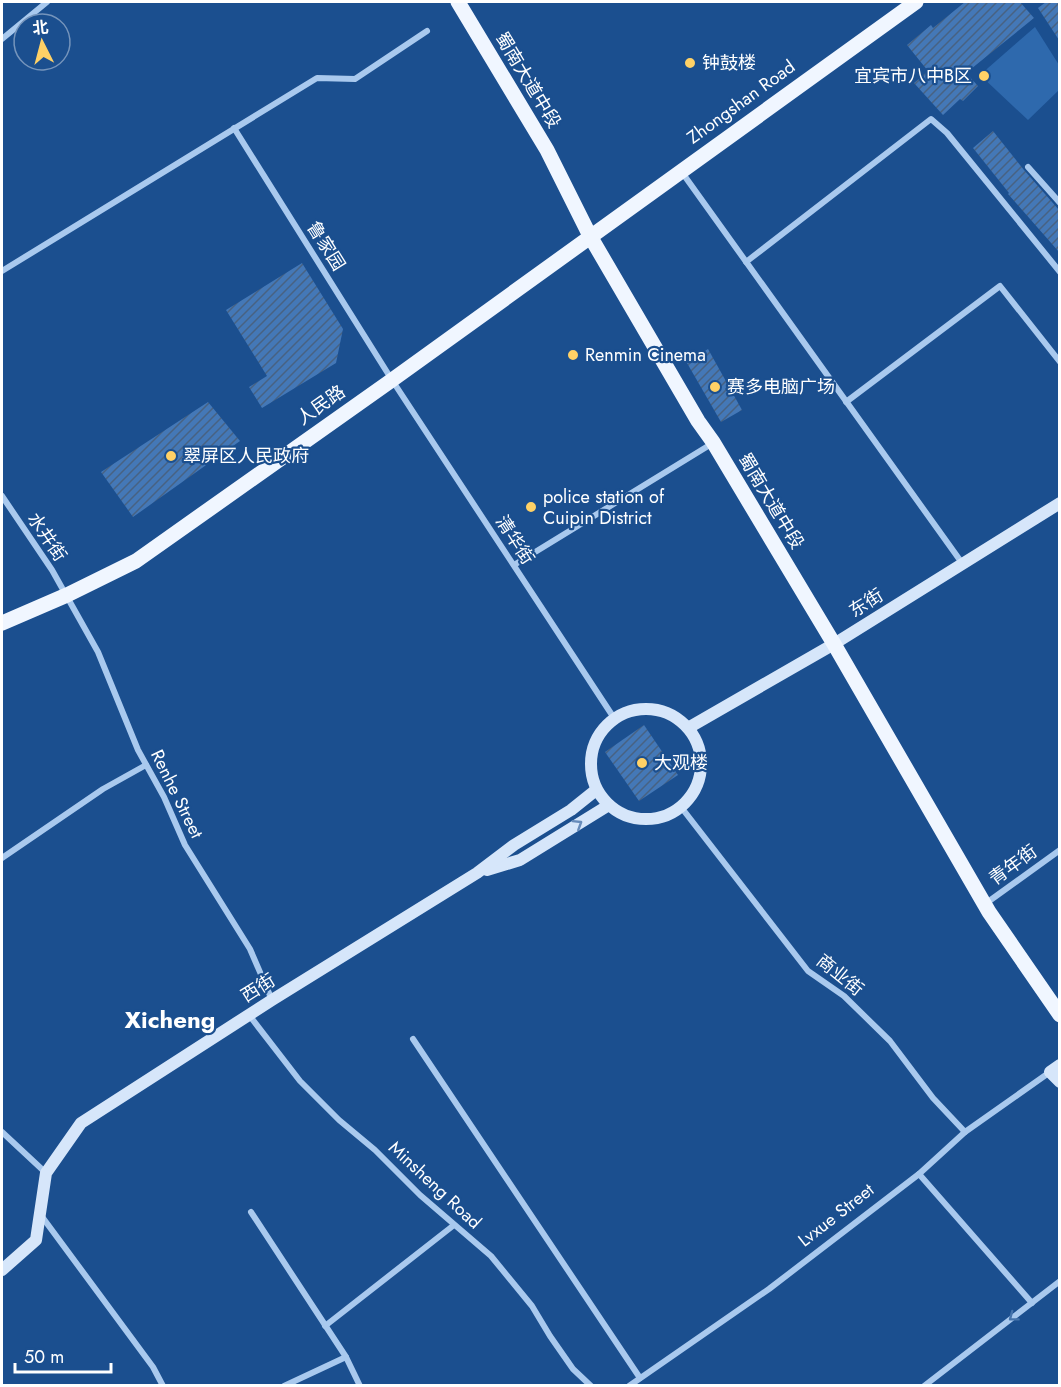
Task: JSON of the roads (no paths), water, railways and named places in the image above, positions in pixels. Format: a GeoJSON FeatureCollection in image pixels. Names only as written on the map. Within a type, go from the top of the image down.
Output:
{"type":"FeatureCollection","features":[{"type":"Feature","properties":{"kind":"main road","name":"蜀南大道中段"},"geometry":{"type":"LineString","coordinates":[[458,2],[547,150],[590,236],[698,421],[713,442],[834,644],[985,904],[1059,1015]]}},
{"type":"Feature","properties":{"kind":"main road","name":"Zhongshan Road"},"geometry":{"type":"LineString","coordinates":[[590,236],[916,2]]}},
{"type":"Feature","properties":{"kind":"main road","name":"人民路"},"geometry":{"type":"LineString","coordinates":[[2,623],[67,595],[136,561],[392,380],[590,236]]}},
{"type":"Feature","properties":{"kind":"main road","name":"东街"},"geometry":{"type":"LineString","coordinates":[[688,728],[834,644],[962,563],[1058,507]]}},
{"type":"Feature","properties":{"kind":"main road"},"geometry":{"type":"LineString","coordinates":[[651,708],[664,711],[688,728],[697,742],[701,761],[699,780],[694,792],[681,807],[664,817],[635,819],[613,809],[596,790],[589,762],[596,738],[614,718],[632,710],[651,708]]}},
{"type":"Feature","properties":{"kind":"main road","name":"西街"},"geometry":{"type":"LineString","coordinates":[[46,1173],[81,1123],[272,1000],[477,873],[514,845],[571,810],[596,790]]}},
{"type":"Feature","properties":{"kind":"main road","name":"西街"},"geometry":{"type":"LineString","coordinates":[[477,873],[520,860],[609,805]]}},
{"type":"Feature","properties":{"kind":"main road"},"geometry":{"type":"LineString","coordinates":[[1055,1069],[1059,1082]]}},
{"type":"Feature","properties":{"kind":"main road"},"geometry":{"type":"LineString","coordinates":[[2,1270],[36,1240],[46,1173]]}},
{"type":"Feature","properties":{"kind":"street"},"geometry":{"type":"LineString","coordinates":[[2,39],[47,2]]}},
{"type":"Feature","properties":{"kind":"street"},"geometry":{"type":"LineString","coordinates":[[2,271],[316,78],[354,79],[426,32]]}},
{"type":"Feature","properties":{"kind":"street"},"geometry":{"type":"LineString","coordinates":[[746,262],[931,119],[947,133],[1059,272]]}},
{"type":"Feature","properties":{"kind":"street","name":"鲁家园"},"geometry":{"type":"LineString","coordinates":[[234,128],[392,380]]}},
{"type":"Feature","properties":{"kind":"street"},"geometry":{"type":"LineString","coordinates":[[1028,167],[1059,203]]}},
{"type":"Feature","properties":{"kind":"street"},"geometry":{"type":"LineString","coordinates":[[680,170],[962,563]]}},
{"type":"Feature","properties":{"kind":"street"},"geometry":{"type":"LineString","coordinates":[[846,402],[1000,286],[1059,362]]}},
{"type":"Feature","properties":{"kind":"street","name":"清华街"},"geometry":{"type":"LineString","coordinates":[[392,380],[614,718]]}},
{"type":"Feature","properties":{"kind":"street"},"geometry":{"type":"LineString","coordinates":[[514,565],[713,442]]}},
{"type":"Feature","properties":{"kind":"street","name":"水井街"},"geometry":{"type":"LineString","coordinates":[[2,496],[67,595]]}},
{"type":"Feature","properties":{"kind":"street","name":"Renhe Street"},"geometry":{"type":"LineString","coordinates":[[67,595],[98,652],[138,750],[164,797],[185,845],[250,948],[272,1000]]}},
{"type":"Feature","properties":{"kind":"street"},"geometry":{"type":"LineString","coordinates":[[2,858],[103,789],[146,765]]}},
{"type":"Feature","properties":{"kind":"street","name":"商业街"},"geometry":{"type":"LineString","coordinates":[[681,807],[808,971],[844,996],[890,1041],[933,1098],[965,1132]]}},
{"type":"Feature","properties":{"kind":"street","name":"青年街"},"geometry":{"type":"LineString","coordinates":[[985,904],[1059,850]]}},
{"type":"Feature","properties":{"kind":"street","name":"Minsheng Road"},"geometry":{"type":"LineString","coordinates":[[249,1015],[300,1081],[454,1225],[491,1256],[532,1306],[573,1369],[591,1386]]}},
{"type":"Feature","properties":{"kind":"street"},"geometry":{"type":"LineString","coordinates":[[413,1039],[640,1378]]}},
{"type":"Feature","properties":{"kind":"street","name":"Lvxue Street"},"geometry":{"type":"LineString","coordinates":[[629,1386],[769,1289],[919,1174],[965,1132],[1055,1069]]}},
{"type":"Feature","properties":{"kind":"street"},"geometry":{"type":"LineString","coordinates":[[2,1132],[46,1173]]}},
{"type":"Feature","properties":{"kind":"street"},"geometry":{"type":"LineString","coordinates":[[919,1174],[1032,1303]]}},
{"type":"Feature","properties":{"kind":"street"},"geometry":{"type":"LineString","coordinates":[[251,1212],[346,1357],[360,1386]]}},
{"type":"Feature","properties":{"kind":"street"},"geometry":{"type":"LineString","coordinates":[[40,1214],[153,1367],[162,1386]]}},
{"type":"Feature","properties":{"kind":"street"},"geometry":{"type":"LineString","coordinates":[[325,1326],[454,1225]]}},
{"type":"Feature","properties":{"kind":"street"},"geometry":{"type":"LineString","coordinates":[[924,1386],[1059,1281]]}},
{"type":"Feature","properties":{"kind":"street"},"geometry":{"type":"LineString","coordinates":[[284,1386],[346,1357]]}},
{"type":"Feature","properties":{"kind":"place","name":"钟鼓楼"},"geometry":{"type":"Point","coordinates":[690,63]}},
{"type":"Feature","properties":{"kind":"place","name":"宜宾市八中B区"},"geometry":{"type":"Point","coordinates":[984,76]}},
{"type":"Feature","properties":{"kind":"place","name":"Renmin Cinema"},"geometry":{"type":"Point","coordinates":[573,355]}},
{"type":"Feature","properties":{"kind":"place","name":"赛多电脑广场"},"geometry":{"type":"Point","coordinates":[715,387]}},
{"type":"Feature","properties":{"kind":"place","name":"翠屏区人民政府"},"geometry":{"type":"Point","coordinates":[171,456]}},
{"type":"Feature","properties":{"kind":"place","name":"police station of Cuipin District"},"geometry":{"type":"Point","coordinates":[531,507]}},
{"type":"Feature","properties":{"kind":"place","name":"大观楼"},"geometry":{"type":"Point","coordinates":[642,763]}},
{"type":"Feature","properties":{"kind":"district","name":"Xicheng"},"geometry":{"type":"Point","coordinates":[170,1020]}}]}
